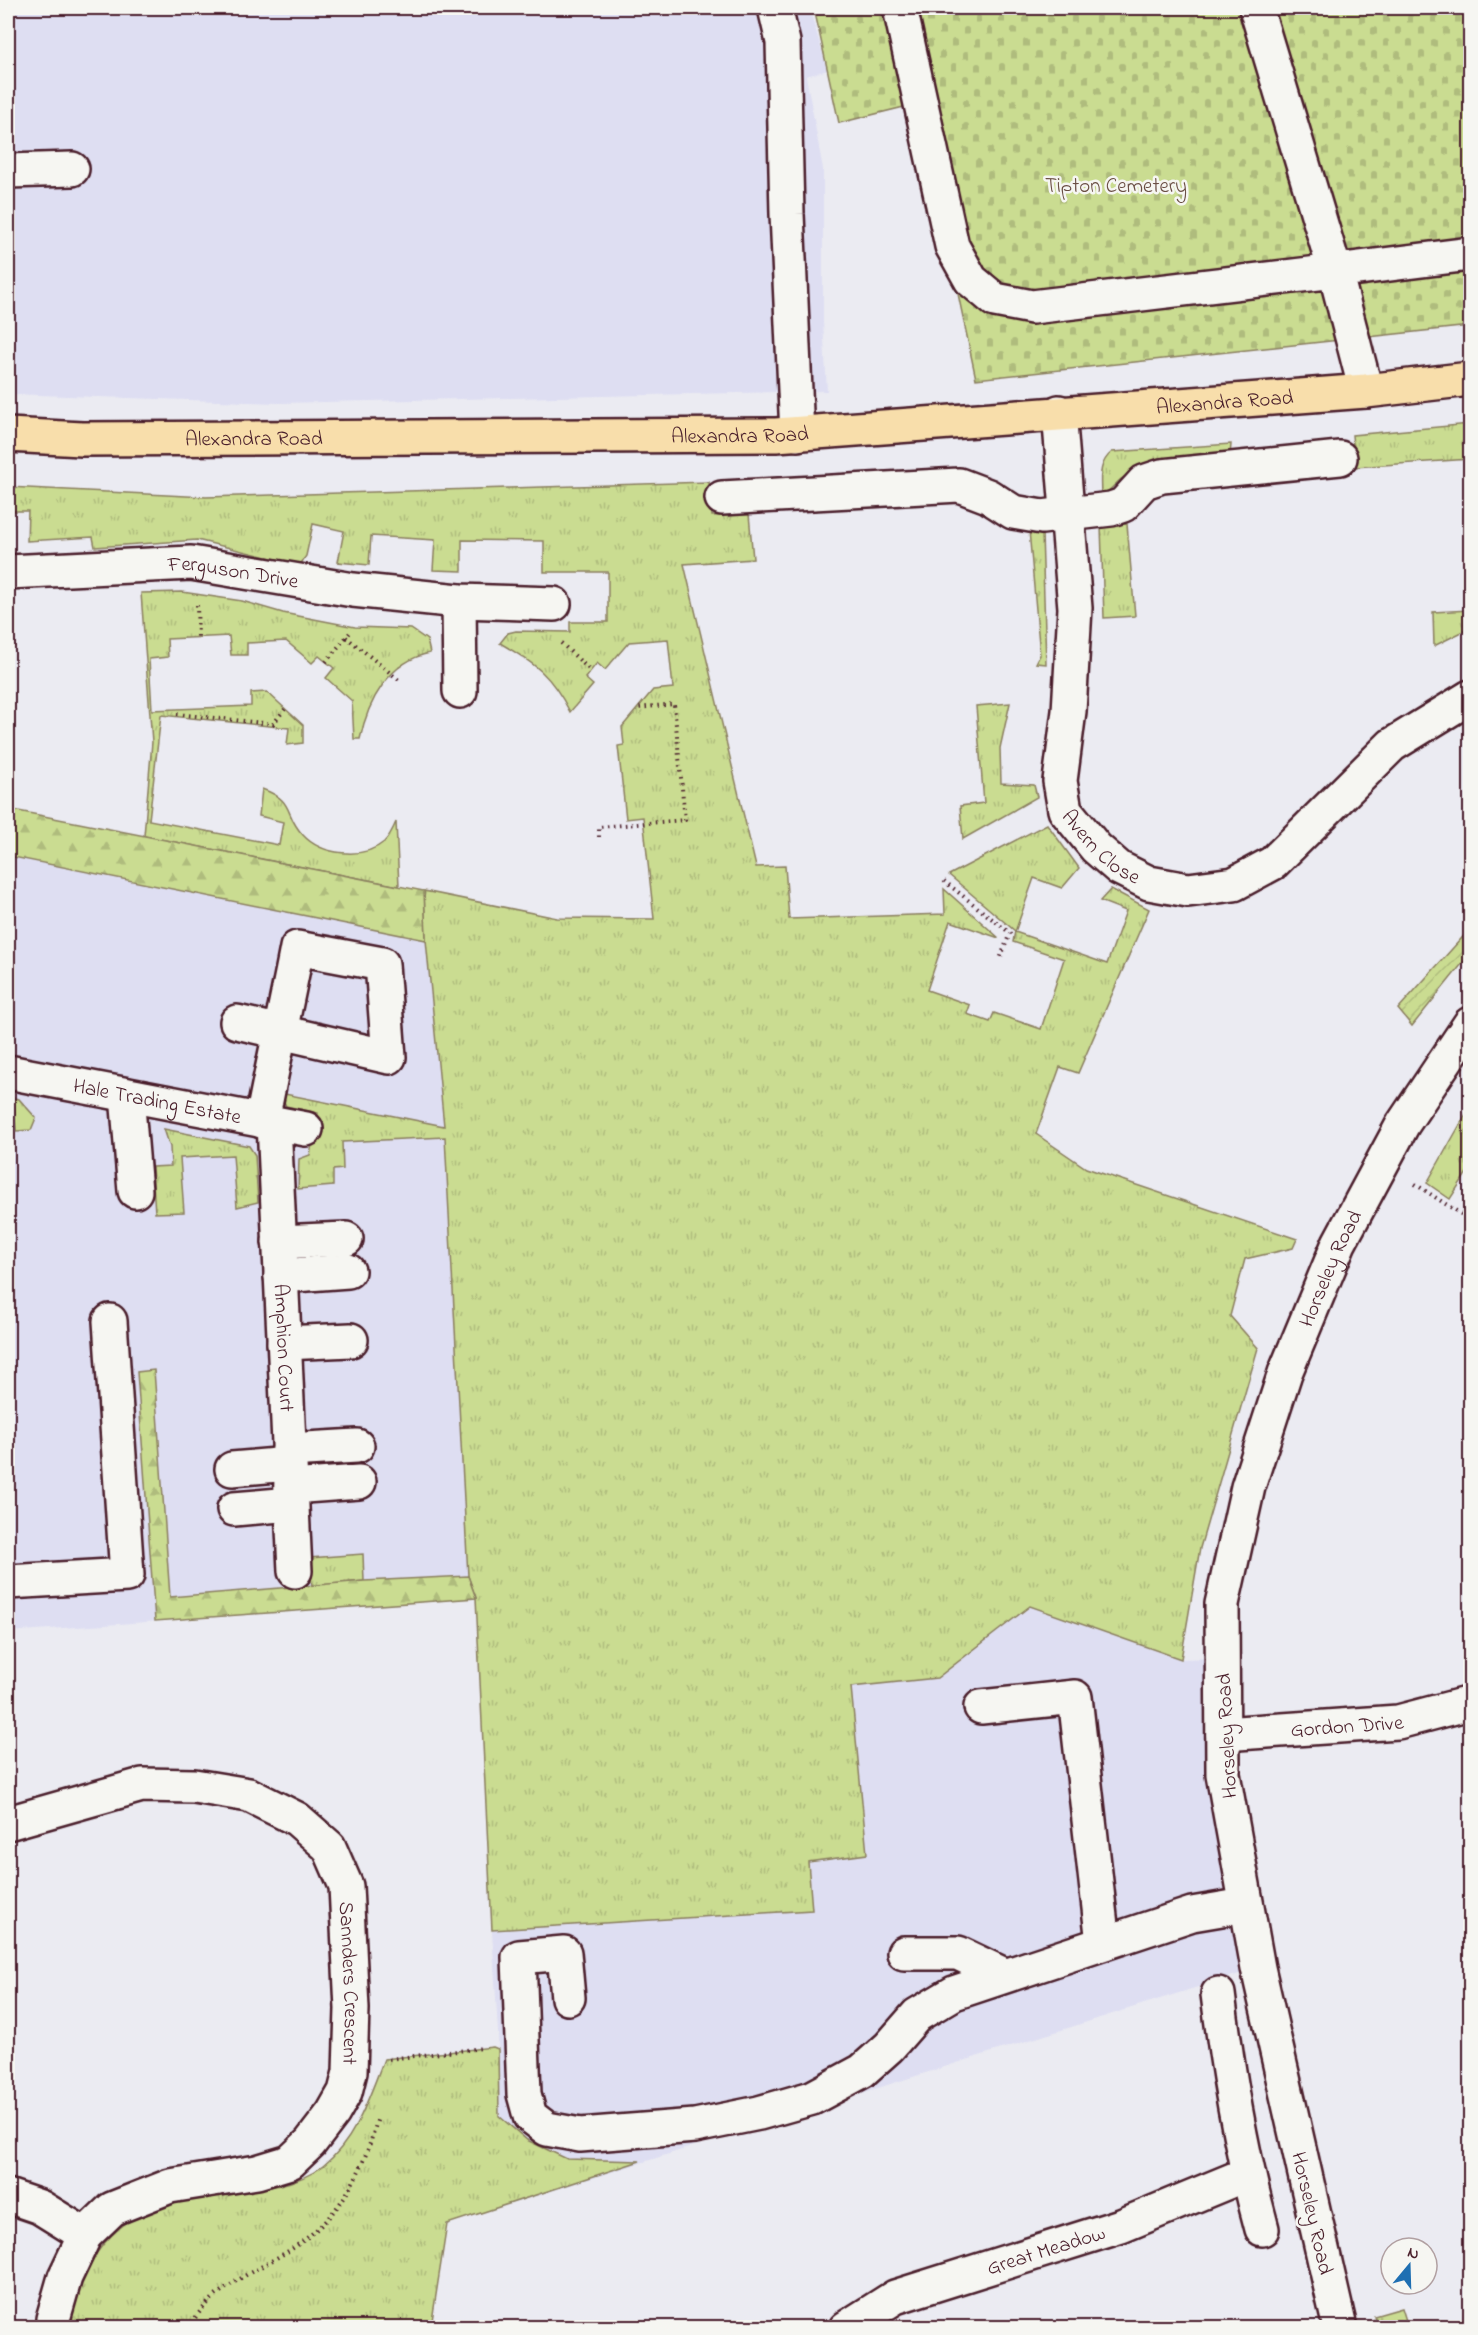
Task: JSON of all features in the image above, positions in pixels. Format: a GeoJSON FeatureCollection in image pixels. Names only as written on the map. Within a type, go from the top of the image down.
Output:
{"type":"FeatureCollection","features":[{"type":"Feature","properties":{"kind":"main road","name":"Alexandra Road"},"geometry":{"type":"LineString","coordinates":[[8,435],[82,439],[796,434],[1059,412],[1366,391],[1470,379]]}},
{"type":"Feature","properties":{"kind":"street"},"geometry":{"type":"LineString","coordinates":[[775,8],[783,42],[796,434]]}},
{"type":"Feature","properties":{"kind":"street"},"geometry":{"type":"LineString","coordinates":[[900,8],[952,246],[971,280],[995,300],[1032,307],[1470,254]]}},
{"type":"Feature","properties":{"kind":"street"},"geometry":{"type":"LineString","coordinates":[[1256,8],[1335,271],[1366,391]]}},
{"type":"Feature","properties":{"kind":"street"},"geometry":{"type":"LineString","coordinates":[[8,171],[72,169]]}},
{"type":"Feature","properties":{"kind":"street","name":"Avern Close"},"geometry":{"type":"LineString","coordinates":[[1059,412],[1075,608],[1069,711],[1060,782],[1065,810],[1096,849],[1119,868],[1149,883],[1188,890],[1234,884],[1273,863],[1392,745],[1470,697]]}},
{"type":"Feature","properties":{"kind":"street"},"geometry":{"type":"LineString","coordinates":[[722,498],[959,485],[988,496],[1013,512],[1042,517],[1111,509],[1124,505],[1144,482],[1162,476],[1340,458]]}},
{"type":"Feature","properties":{"kind":"street","name":"Ferguson Drive"},"geometry":{"type":"LineString","coordinates":[[8,572],[191,563],[353,590],[459,601],[554,604]]}},
{"type":"Feature","properties":{"kind":"street"},"geometry":{"type":"LineString","coordinates":[[459,601],[460,691]]}},
{"type":"Feature","properties":{"kind":"street","name":"Amphion Court"},"geometry":{"type":"LineString","coordinates":[[237,1022],[281,1032],[268,1122],[281,1275],[295,1571]]}},
{"type":"Feature","properties":{"kind":"street","name":"Horseley Road"},"geometry":{"type":"LineString","coordinates":[[1340,2328],[1245,1905],[1223,1774],[1222,1604],[1248,1487],[1285,1373],[1339,1243],[1403,1124],[1470,1024]]}},
{"type":"Feature","properties":{"kind":"street","name":"Hale Trading Estate"},"geometry":{"type":"LineString","coordinates":[[8,1071],[306,1130]]}},
{"type":"Feature","properties":{"kind":"street"},"geometry":{"type":"LineString","coordinates":[[127,1095],[135,1191]]}},
{"type":"Feature","properties":{"kind":"street"},"geometry":{"type":"LineString","coordinates":[[279,1242],[346,1239]]}},
{"type":"Feature","properties":{"kind":"street"},"geometry":{"type":"LineString","coordinates":[[281,1275],[348,1271]]}},
{"type":"Feature","properties":{"kind":"street"},"geometry":{"type":"LineString","coordinates":[[8,1582],[127,1575],[110,1321]]}},
{"type":"Feature","properties":{"kind":"street"},"geometry":{"type":"LineString","coordinates":[[284,1343],[351,1340]]}},
{"type":"Feature","properties":{"kind":"street"},"geometry":{"type":"LineString","coordinates":[[234,1509],[290,1476],[357,1446]]}},
{"type":"Feature","properties":{"kind":"street"},"geometry":{"type":"LineString","coordinates":[[232,1469],[359,1482]]}},
{"type":"Feature","properties":{"kind":"street"},"geometry":{"type":"LineString","coordinates":[[981,1707],[1075,1697],[1103,1942]]}},
{"type":"Feature","properties":{"kind":"street","name":"Gordon Drive"},"geometry":{"type":"LineString","coordinates":[[1223,1734],[1398,1722],[1470,1703]]}},
{"type":"Feature","properties":{"kind":"street","name":"Sannders Crescent"},"geometry":{"type":"LineString","coordinates":[[8,1823],[142,1785],[194,1786],[249,1795],[297,1819],[329,1847],[346,1886],[352,2009],[350,2072],[345,2092],[310,2143],[290,2162],[257,2172],[170,2186],[112,2209],[85,2235],[65,2277],[53,2319],[53,2328]]}},
{"type":"Feature","properties":{"kind":"street"},"geometry":{"type":"LineString","coordinates":[[568,1998],[564,1953],[519,1957],[524,2094],[530,2116],[547,2128],[580,2135],[695,2126],[759,2113],[812,2098],[862,2071],[889,2047],[917,2015],[954,1993],[1192,1914],[1245,1905]]}},
{"type":"Feature","properties":{"kind":"street"},"geometry":{"type":"LineString","coordinates":[[903,1953],[958,1953],[1004,1975]]}},
{"type":"Feature","properties":{"kind":"street"},"geometry":{"type":"LineString","coordinates":[[1218,1994],[1228,2075],[1247,2174],[1262,2229]]}},
{"type":"Feature","properties":{"kind":"street","name":"Great Meadow"},"geometry":{"type":"LineString","coordinates":[[846,2328],[895,2297],[1121,2226],[1247,2174]]}},
{"type":"Feature","properties":{"kind":"street"},"geometry":{"type":"LineString","coordinates":[[8,2196],[40,2206],[85,2235]]}},
{"type":"Feature","properties":{"kind":"path"},"geometry":{"type":"LineString","coordinates":[[346,637],[399,680]]}},
{"type":"Feature","properties":{"kind":"path"},"geometry":{"type":"LineString","coordinates":[[599,837],[599,827],[685,820],[674,704],[638,708]]}},
{"type":"Feature","properties":{"kind":"path"},"geometry":{"type":"LineString","coordinates":[[177,714],[273,724],[285,709]]}},
{"type":"Feature","properties":{"kind":"path"},"geometry":{"type":"LineString","coordinates":[[944,881],[1010,933],[1000,959]]}},
{"type":"Feature","properties":{"kind":"path"},"geometry":{"type":"LineString","coordinates":[[1382,1162],[1470,1220]]}},
{"type":"Feature","properties":{"kind":"path"},"geometry":{"type":"LineString","coordinates":[[384,2059],[493,2047]]}},
{"type":"Feature","properties":{"kind":"shaded area"},"geometry":{"type":"Polygon","coordinates":[[[8,8],[809,8],[828,70],[806,76],[823,169],[823,322],[827,391],[280,403],[8,394],[8,8]]]}},
{"type":"Feature","properties":{"kind":"shaded area"},"geometry":{"type":"Polygon","coordinates":[[[8,809],[424,891],[426,940],[445,1137],[468,1576],[476,1598],[8,1632],[8,809]]]}},
{"type":"Feature","properties":{"kind":"shaded area"},"geometry":{"type":"Polygon","coordinates":[[[1031,1606],[1181,1659],[1223,1658],[1258,1968],[447,2224],[500,2153],[498,2032],[492,1930],[812,1910],[808,1862],[867,1853],[851,1687],[937,1678],[1031,1606]]]}},
{"type":"Feature","properties":{"kind":"green space","name":"Tipton Cemetery"},"geometry":{"type":"Polygon","coordinates":[[[814,8],[1470,8],[1470,326],[976,379],[953,270],[912,105],[839,123],[814,8]]]}},
{"type":"Feature","properties":{"kind":"green space"},"geometry":{"type":"Polygon","coordinates":[[[1470,424],[1470,459],[1355,467],[1352,435],[1470,424]]]}},
{"type":"Feature","properties":{"kind":"green space"},"geometry":{"type":"Polygon","coordinates":[[[1231,444],[1230,456],[1140,468],[1121,479],[1101,498],[1102,467],[1112,452],[1231,444]]]}},
{"type":"Feature","properties":{"kind":"green space"},"geometry":{"type":"Polygon","coordinates":[[[709,482],[712,516],[749,514],[753,559],[684,564],[756,867],[785,866],[789,919],[945,914],[944,889],[999,938],[950,921],[927,990],[970,1005],[967,1014],[990,1022],[994,1013],[1041,1029],[1064,959],[1013,942],[1015,931],[949,875],[1047,824],[1079,868],[1062,888],[1034,878],[1015,932],[1107,964],[1126,911],[1100,901],[1111,889],[1149,909],[1078,1073],[1060,1067],[1036,1134],[1086,1168],[1297,1239],[1293,1248],[1245,1259],[1230,1316],[1258,1348],[1200,1548],[1181,1659],[1030,1606],[937,1678],[851,1687],[867,1854],[808,1862],[812,1910],[492,1930],[476,1598],[468,1576],[445,1137],[342,1142],[343,1169],[333,1170],[333,1186],[298,1189],[299,1159],[310,1155],[318,1113],[286,1106],[280,1093],[444,1126],[426,940],[424,891],[557,918],[654,919],[643,817],[626,819],[618,746],[624,745],[622,727],[653,690],[673,688],[668,639],[629,642],[605,670],[597,663],[585,678],[593,685],[570,712],[549,679],[533,664],[500,643],[508,633],[516,631],[570,632],[570,622],[608,622],[608,572],[544,572],[544,541],[462,540],[462,571],[433,570],[435,540],[371,536],[369,565],[338,562],[344,531],[313,524],[306,556],[300,565],[197,540],[95,547],[93,537],[27,541],[28,511],[8,511],[8,487],[206,497],[709,482]]]}},
{"type":"Feature","properties":{"kind":"green space"},"geometry":{"type":"Polygon","coordinates":[[[1127,524],[1135,616],[1104,618],[1101,526],[1127,524]]]}},
{"type":"Feature","properties":{"kind":"green space"},"geometry":{"type":"Polygon","coordinates":[[[1029,530],[1042,533],[1046,664],[1036,663],[1040,655],[1029,530]]]}},
{"type":"Feature","properties":{"kind":"green space"},"geometry":{"type":"Polygon","coordinates":[[[182,592],[242,601],[283,613],[355,627],[411,629],[427,640],[430,653],[403,664],[383,685],[369,711],[360,739],[354,739],[352,701],[326,678],[334,668],[319,656],[312,663],[286,641],[247,643],[247,655],[231,655],[229,636],[167,639],[168,657],[149,659],[152,710],[251,706],[251,693],[267,692],[303,725],[303,743],[287,745],[289,728],[161,715],[149,820],[279,845],[283,822],[259,816],[262,789],[285,803],[303,835],[311,842],[331,851],[354,853],[375,848],[386,840],[396,822],[399,886],[144,836],[152,742],[141,593],[182,592]]]}},
{"type":"Feature","properties":{"kind":"green space"},"geometry":{"type":"Polygon","coordinates":[[[1470,610],[1470,628],[1434,646],[1433,612],[1470,610]]]}},
{"type":"Feature","properties":{"kind":"green space"},"geometry":{"type":"Polygon","coordinates":[[[1010,703],[1000,748],[1001,783],[1034,785],[1037,797],[963,839],[960,806],[984,803],[976,706],[1010,703]]]}},
{"type":"Feature","properties":{"kind":"green space"},"geometry":{"type":"Polygon","coordinates":[[[8,809],[424,891],[426,940],[8,856],[8,809]]]}},
{"type":"Feature","properties":{"kind":"green space"},"geometry":{"type":"Polygon","coordinates":[[[1470,929],[1470,954],[1412,1026],[1398,1009],[1470,929]]]}},
{"type":"Feature","properties":{"kind":"green space"},"geometry":{"type":"Polygon","coordinates":[[[8,1097],[19,1099],[36,1118],[31,1130],[16,1131],[14,1106],[8,1106],[8,1097]]]}},
{"type":"Feature","properties":{"kind":"green space"},"geometry":{"type":"Polygon","coordinates":[[[1470,1107],[1470,1168],[1450,1199],[1427,1183],[1470,1107]]]}},
{"type":"Feature","properties":{"kind":"green space"},"geometry":{"type":"Polygon","coordinates":[[[164,1129],[249,1146],[255,1155],[258,1202],[237,1207],[233,1155],[180,1158],[184,1212],[155,1213],[152,1167],[171,1166],[170,1147],[164,1129]]]}},
{"type":"Feature","properties":{"kind":"green space"},"geometry":{"type":"Polygon","coordinates":[[[154,1370],[170,1597],[364,1581],[468,1576],[476,1598],[155,1621],[137,1372],[154,1370]]]}},
{"type":"Feature","properties":{"kind":"green space"},"geometry":{"type":"Polygon","coordinates":[[[363,1554],[364,1581],[312,1586],[309,1558],[363,1554]]]}},
{"type":"Feature","properties":{"kind":"green space"},"geometry":{"type":"Polygon","coordinates":[[[493,2047],[498,2049],[499,2116],[527,2140],[567,2159],[640,2161],[447,2224],[431,2327],[72,2328],[74,2305],[91,2262],[120,2228],[138,2215],[182,2198],[255,2190],[291,2182],[308,2175],[323,2166],[353,2131],[384,2059],[493,2047]]]}},
{"type":"Feature","properties":{"kind":"green space"},"geometry":{"type":"Polygon","coordinates":[[[1402,2308],[1408,2327],[1376,2327],[1374,2316],[1402,2308]]]}}]}
